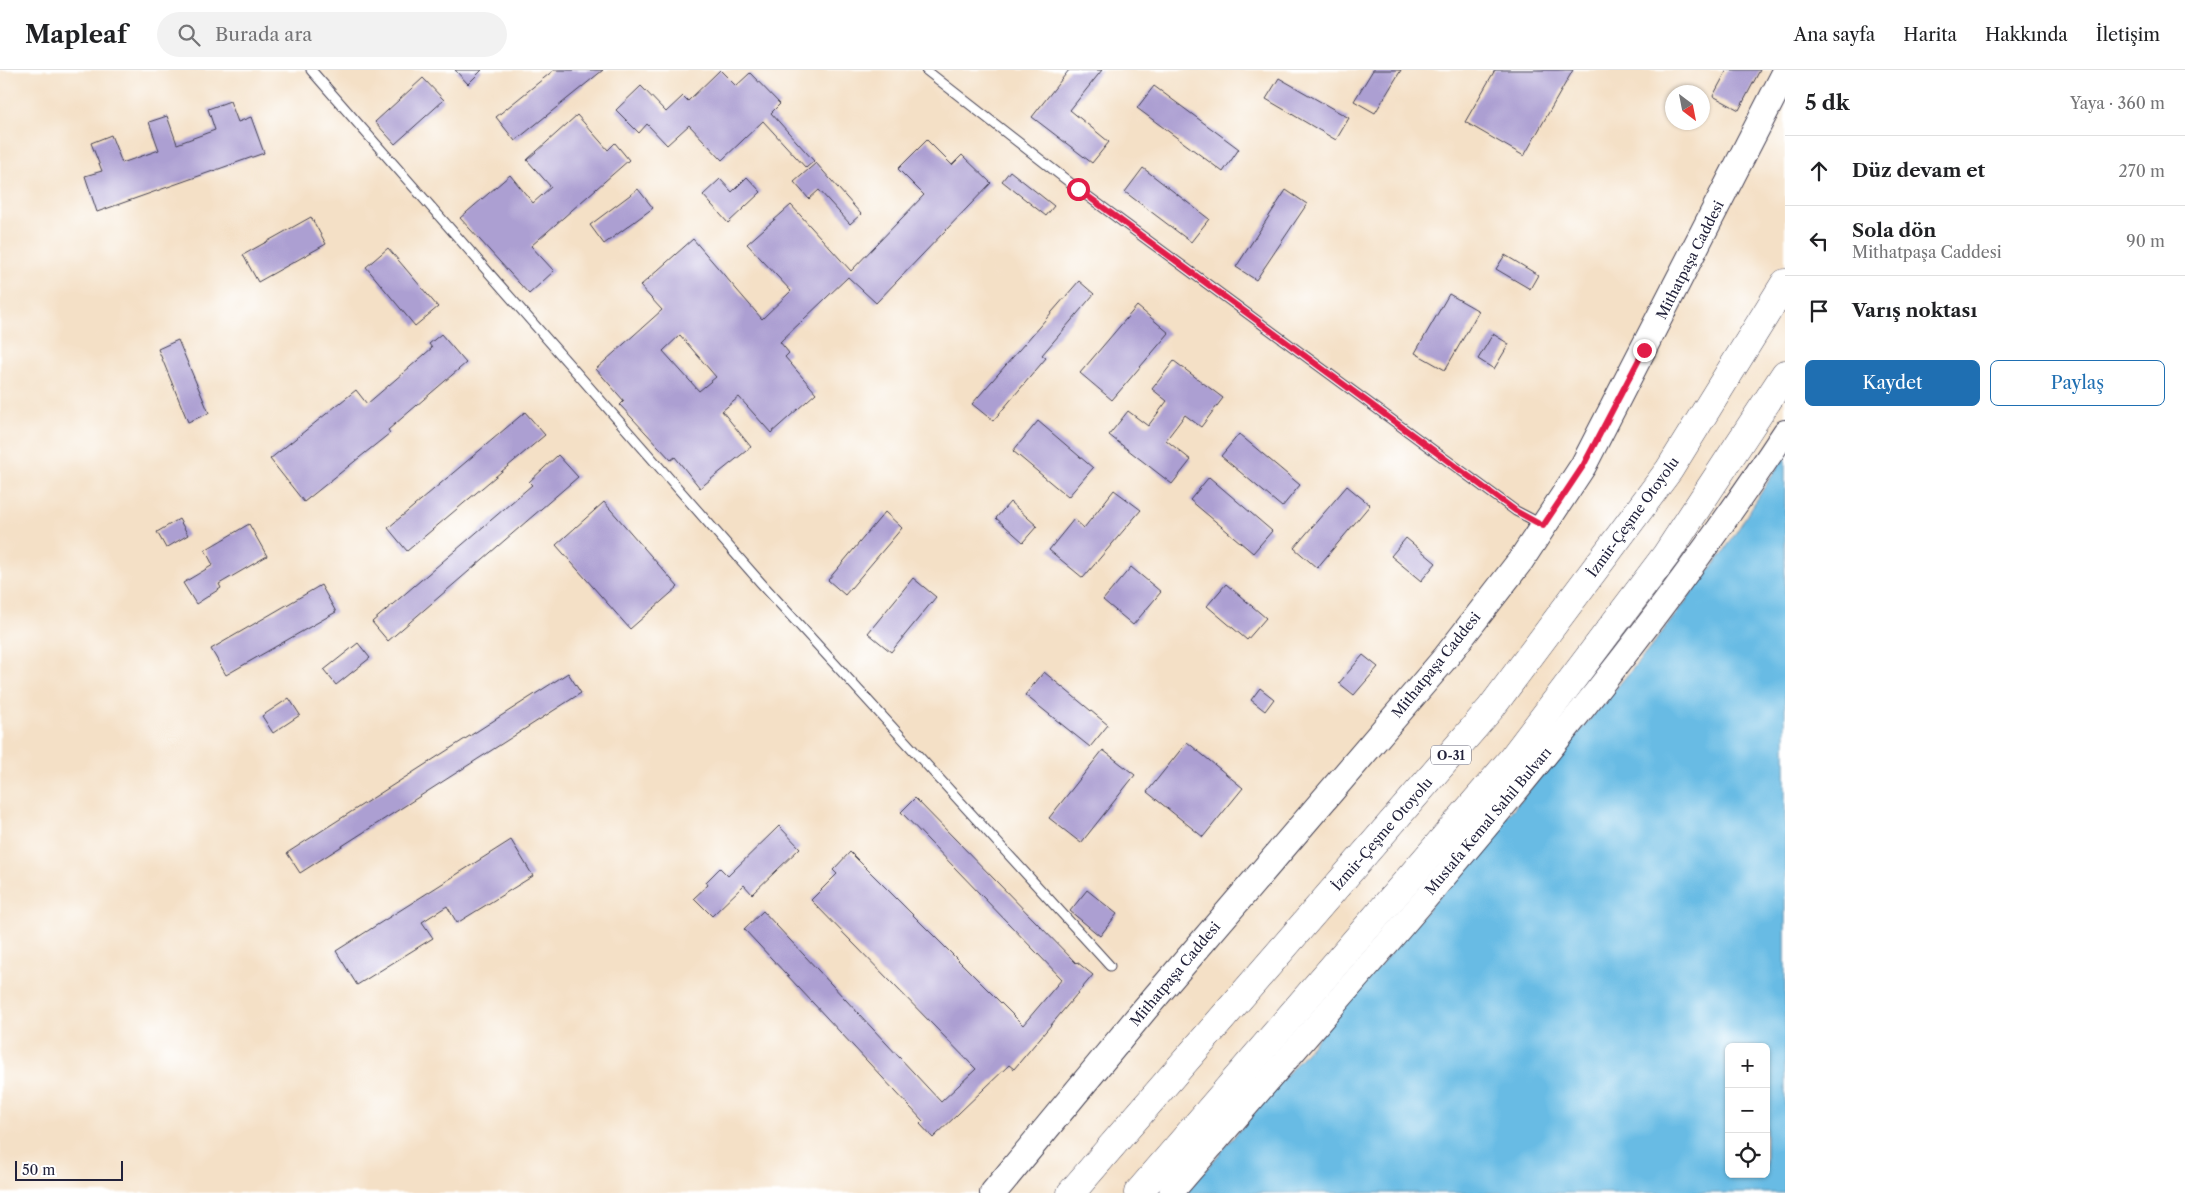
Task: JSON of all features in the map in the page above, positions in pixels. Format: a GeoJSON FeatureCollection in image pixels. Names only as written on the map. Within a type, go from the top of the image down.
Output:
{"type":"FeatureCollection","features":[{"type":"Feature","properties":{"kind":"highway","name":"İzmir-Çeşme Otoyolu"},"geometry":{"type":"LineString","coordinates":[[1071,1193],[1491,708],[1669,470],[1785,283]]}},
{"type":"Feature","properties":{"kind":"highway"},"geometry":{"type":"LineString","coordinates":[[1138,1193],[1512,759],[1666,555],[1785,374]]}},
{"type":"Feature","properties":{"kind":"main road","name":"Mithatpaşa Caddesi"},"geometry":{"type":"LineString","coordinates":[[993,1193],[1145,1009],[1446,657],[1520,560],[1583,466],[1785,73]]}},
{"type":"Feature","properties":{"kind":"main road","name":"Mustafa Kemal Sahil Bulvarı"},"geometry":{"type":"LineString","coordinates":[[1171,1193],[1489,822],[1612,671],[1732,512],[1785,432]]}},
{"type":"Feature","properties":{"kind":"lane"},"geometry":{"type":"LineString","coordinates":[[311,70],[761,582],[1110,966]]}},
{"type":"Feature","properties":{"kind":"lane"},"geometry":{"type":"LineString","coordinates":[[926,70],[1086,195],[1516,511],[1543,526]]}},
{"type":"Feature","properties":{"kind":"water"},"geometry":{"type":"Polygon","coordinates":[[[1785,455],[1785,1193],[1186,1193],[1647,652],[1723,553],[1785,455]]]}},
{"type":"Feature","properties":{"kind":"building"},"geometry":{"type":"Polygon","coordinates":[[[455,70],[482,70],[468,84],[455,70]]]}},
{"type":"Feature","properties":{"kind":"building"},"geometry":{"type":"Polygon","coordinates":[[[554,70],[603,70],[515,141],[496,117],[554,70]]]}},
{"type":"Feature","properties":{"kind":"building"},"geometry":{"type":"Polygon","coordinates":[[[720,70],[736,86],[750,73],[780,104],[771,113],[814,161],[806,168],[763,121],[722,160],[689,125],[667,145],[647,124],[639,133],[616,110],[641,86],[666,112],[683,96],[688,101],[720,70]]]}},
{"type":"Feature","properties":{"kind":"building"},"geometry":{"type":"Polygon","coordinates":[[[1069,70],[1102,70],[1070,110],[1109,142],[1092,163],[1032,117],[1069,70]]]}},
{"type":"Feature","properties":{"kind":"building"},"geometry":{"type":"Polygon","coordinates":[[[1373,70],[1401,70],[1375,113],[1354,101],[1373,70]]]}},
{"type":"Feature","properties":{"kind":"building"},"geometry":{"type":"Polygon","coordinates":[[[1495,70],[1573,70],[1524,156],[1465,122],[1495,70]]]}},
{"type":"Feature","properties":{"kind":"building"},"geometry":{"type":"Polygon","coordinates":[[[1727,70],[1760,70],[1739,110],[1713,96],[1727,70]]]}},
{"type":"Feature","properties":{"kind":"building"},"geometry":{"type":"Polygon","coordinates":[[[423,78],[444,100],[395,144],[375,122],[423,78]]]}},
{"type":"Feature","properties":{"kind":"building"},"geometry":{"type":"Polygon","coordinates":[[[1279,78],[1349,118],[1336,140],[1266,99],[1279,78]]]}},
{"type":"Feature","properties":{"kind":"building"},"geometry":{"type":"Polygon","coordinates":[[[1154,86],[1239,149],[1223,172],[1137,108],[1154,86]]]}},
{"type":"Feature","properties":{"kind":"building"},"geometry":{"type":"Polygon","coordinates":[[[230,101],[238,122],[251,117],[264,153],[97,212],[85,176],[102,171],[91,143],[111,135],[122,163],[159,150],[149,122],[167,116],[177,144],[215,130],[208,109],[230,101]]]}},
{"type":"Feature","properties":{"kind":"building"},"geometry":{"type":"Polygon","coordinates":[[[577,115],[608,150],[615,143],[629,160],[531,246],[554,271],[529,294],[460,218],[510,175],[533,203],[551,187],[527,160],[577,115]]]}},
{"type":"Feature","properties":{"kind":"building"},"geometry":{"type":"Polygon","coordinates":[[[927,140],[952,165],[962,155],[991,183],[876,303],[848,277],[780,342],[789,353],[785,357],[816,393],[771,433],[739,397],[722,411],[751,447],[700,488],[675,457],[671,460],[620,405],[624,401],[596,369],[662,310],[640,286],[693,239],[762,319],[791,291],[747,244],[791,205],[851,271],[924,195],[898,169],[927,140]],[[680,335],[663,351],[699,391],[716,377],[680,335]]]}},
{"type":"Feature","properties":{"kind":"building"},"geometry":{"type":"Polygon","coordinates":[[[816,163],[861,214],[850,224],[819,190],[809,199],[794,182],[816,163]]]}},
{"type":"Feature","properties":{"kind":"building"},"geometry":{"type":"Polygon","coordinates":[[[1143,168],[1209,219],[1191,242],[1125,192],[1143,168]]]}},
{"type":"Feature","properties":{"kind":"building"},"geometry":{"type":"Polygon","coordinates":[[[1010,171],[1054,206],[1046,216],[1002,181],[1010,171]]]}},
{"type":"Feature","properties":{"kind":"building"},"geometry":{"type":"Polygon","coordinates":[[[747,177],[761,192],[728,223],[703,195],[720,179],[732,192],[747,177]]]}},
{"type":"Feature","properties":{"kind":"building"},"geometry":{"type":"Polygon","coordinates":[[[638,189],[653,208],[604,244],[590,225],[638,189]]]}},
{"type":"Feature","properties":{"kind":"building"},"geometry":{"type":"Polygon","coordinates":[[[1286,190],[1307,204],[1256,280],[1236,267],[1286,190]]]}},
{"type":"Feature","properties":{"kind":"building"},"geometry":{"type":"Polygon","coordinates":[[[311,217],[326,244],[258,282],[243,255],[311,217]]]}},
{"type":"Feature","properties":{"kind":"building"},"geometry":{"type":"Polygon","coordinates":[[[388,248],[438,307],[415,326],[366,267],[388,248]]]}},
{"type":"Feature","properties":{"kind":"building"},"geometry":{"type":"Polygon","coordinates":[[[1505,255],[1538,275],[1530,289],[1496,269],[1505,255]]]}},
{"type":"Feature","properties":{"kind":"building"},"geometry":{"type":"Polygon","coordinates":[[[1079,281],[1094,294],[1042,355],[1046,358],[993,421],[972,404],[1079,281]]]}},
{"type":"Feature","properties":{"kind":"building"},"geometry":{"type":"Polygon","coordinates":[[[1449,294],[1479,311],[1445,370],[1415,353],[1449,294]]]}},
{"type":"Feature","properties":{"kind":"building"},"geometry":{"type":"Polygon","coordinates":[[[1137,306],[1169,333],[1112,400],[1080,373],[1137,306]]]}},
{"type":"Feature","properties":{"kind":"building"},"geometry":{"type":"Polygon","coordinates":[[[441,334],[466,363],[388,430],[390,433],[304,502],[270,459],[356,390],[367,404],[432,348],[429,344],[441,334]]]}},
{"type":"Feature","properties":{"kind":"building"},"geometry":{"type":"Polygon","coordinates":[[[1493,334],[1509,344],[1494,369],[1478,359],[1493,334]]]}},
{"type":"Feature","properties":{"kind":"building"},"geometry":{"type":"Polygon","coordinates":[[[178,340],[209,413],[188,422],[158,349],[178,340]]]}},
{"type":"Feature","properties":{"kind":"building"},"geometry":{"type":"Polygon","coordinates":[[[1174,361],[1223,398],[1201,427],[1185,415],[1166,440],[1191,460],[1172,484],[1109,435],[1128,411],[1148,426],[1167,401],[1152,389],[1174,361]]]}},
{"type":"Feature","properties":{"kind":"building"},"geometry":{"type":"Polygon","coordinates":[[[525,412],[545,435],[407,551],[388,528],[525,412]]]}},
{"type":"Feature","properties":{"kind":"building"},"geometry":{"type":"Polygon","coordinates":[[[1038,421],[1093,468],[1068,497],[1013,451],[1038,421]]]}},
{"type":"Feature","properties":{"kind":"building"},"geometry":{"type":"Polygon","coordinates":[[[1239,434],[1300,485],[1282,507],[1221,456],[1239,434]]]}},
{"type":"Feature","properties":{"kind":"building"},"geometry":{"type":"Polygon","coordinates":[[[558,455],[578,477],[388,641],[372,622],[532,485],[529,482],[558,455]]]}},
{"type":"Feature","properties":{"kind":"building"},"geometry":{"type":"Polygon","coordinates":[[[1209,477],[1272,531],[1253,553],[1190,500],[1209,477]]]}},
{"type":"Feature","properties":{"kind":"building"},"geometry":{"type":"Polygon","coordinates":[[[1347,486],[1370,505],[1317,568],[1294,548],[1347,486]]]}},
{"type":"Feature","properties":{"kind":"building"},"geometry":{"type":"Polygon","coordinates":[[[1114,490],[1141,510],[1083,578],[1049,550],[1074,519],[1084,528],[1114,490]]]}},
{"type":"Feature","properties":{"kind":"building"},"geometry":{"type":"Polygon","coordinates":[[[604,502],[678,587],[630,629],[556,545],[604,502]]]}},
{"type":"Feature","properties":{"kind":"building"},"geometry":{"type":"Polygon","coordinates":[[[1010,502],[1037,526],[1023,542],[996,518],[1010,502]]]}},
{"type":"Feature","properties":{"kind":"building"},"geometry":{"type":"Polygon","coordinates":[[[885,512],[902,528],[845,595],[828,580],[885,512]]]}},
{"type":"Feature","properties":{"kind":"building"},"geometry":{"type":"Polygon","coordinates":[[[179,519],[188,535],[166,548],[157,532],[179,519]]]}},
{"type":"Feature","properties":{"kind":"building"},"geometry":{"type":"Polygon","coordinates":[[[249,524],[267,556],[219,584],[221,588],[196,604],[183,583],[213,565],[205,550],[249,524]]]}},
{"type":"Feature","properties":{"kind":"building"},"geometry":{"type":"Polygon","coordinates":[[[1406,538],[1436,563],[1421,581],[1391,556],[1406,538]]]}},
{"type":"Feature","properties":{"kind":"building"},"geometry":{"type":"Polygon","coordinates":[[[1131,567],[1161,592],[1133,625],[1103,600],[1131,567]]]}},
{"type":"Feature","properties":{"kind":"building"},"geometry":{"type":"Polygon","coordinates":[[[913,578],[936,597],[891,652],[868,633],[913,578]]]}},
{"type":"Feature","properties":{"kind":"building"},"geometry":{"type":"Polygon","coordinates":[[[1226,584],[1266,618],[1247,640],[1207,606],[1226,584]]]}},
{"type":"Feature","properties":{"kind":"building"},"geometry":{"type":"Polygon","coordinates":[[[321,585],[336,612],[226,675],[211,649],[321,585]]]}},
{"type":"Feature","properties":{"kind":"building"},"geometry":{"type":"Polygon","coordinates":[[[358,643],[370,658],[336,685],[324,670],[358,643]]]}},
{"type":"Feature","properties":{"kind":"building"},"geometry":{"type":"Polygon","coordinates":[[[1363,655],[1378,667],[1354,695],[1339,683],[1363,655]]]}},
{"type":"Feature","properties":{"kind":"building"},"geometry":{"type":"Polygon","coordinates":[[[1044,672],[1108,725],[1090,747],[1025,695],[1044,672]]]}},
{"type":"Feature","properties":{"kind":"building"},"geometry":{"type":"Polygon","coordinates":[[[568,673],[581,693],[300,873],[287,853],[568,673]]]}},
{"type":"Feature","properties":{"kind":"building"},"geometry":{"type":"Polygon","coordinates":[[[1260,688],[1274,699],[1265,711],[1251,700],[1260,688]]]}},
{"type":"Feature","properties":{"kind":"building"},"geometry":{"type":"Polygon","coordinates":[[[289,698],[300,715],[273,733],[262,716],[289,698]]]}},
{"type":"Feature","properties":{"kind":"building"},"geometry":{"type":"Polygon","coordinates":[[[1187,742],[1243,788],[1203,837],[1147,792],[1187,742]]]}},
{"type":"Feature","properties":{"kind":"building"},"geometry":{"type":"Polygon","coordinates":[[[1103,750],[1135,775],[1081,843],[1049,818],[1103,750]]]}},
{"type":"Feature","properties":{"kind":"building"},"geometry":{"type":"Polygon","coordinates":[[[915,798],[1076,963],[1093,975],[1014,1069],[1009,1065],[933,1138],[920,1124],[923,1121],[744,929],[763,911],[941,1102],[976,1069],[811,900],[837,874],[833,870],[850,852],[1023,1025],[1062,979],[901,812],[915,798]]]}},
{"type":"Feature","properties":{"kind":"building"},"geometry":{"type":"Polygon","coordinates":[[[779,826],[800,848],[752,894],[744,885],[712,916],[694,898],[708,885],[706,882],[720,868],[728,876],[779,826]]]}},
{"type":"Feature","properties":{"kind":"building"},"geometry":{"type":"Polygon","coordinates":[[[511,840],[533,876],[457,923],[447,906],[422,922],[433,938],[357,985],[336,951],[511,840]]]}},
{"type":"Feature","properties":{"kind":"building"},"geometry":{"type":"Polygon","coordinates":[[[1087,890],[1117,914],[1100,936],[1070,911],[1087,890]]]}},
{"type":"Feature","properties":{"kind":"route"},"geometry":{"type":"LineString","coordinates":[[1078,189],[1516,511],[1543,526],[1583,466],[1644,350]]}}]}
